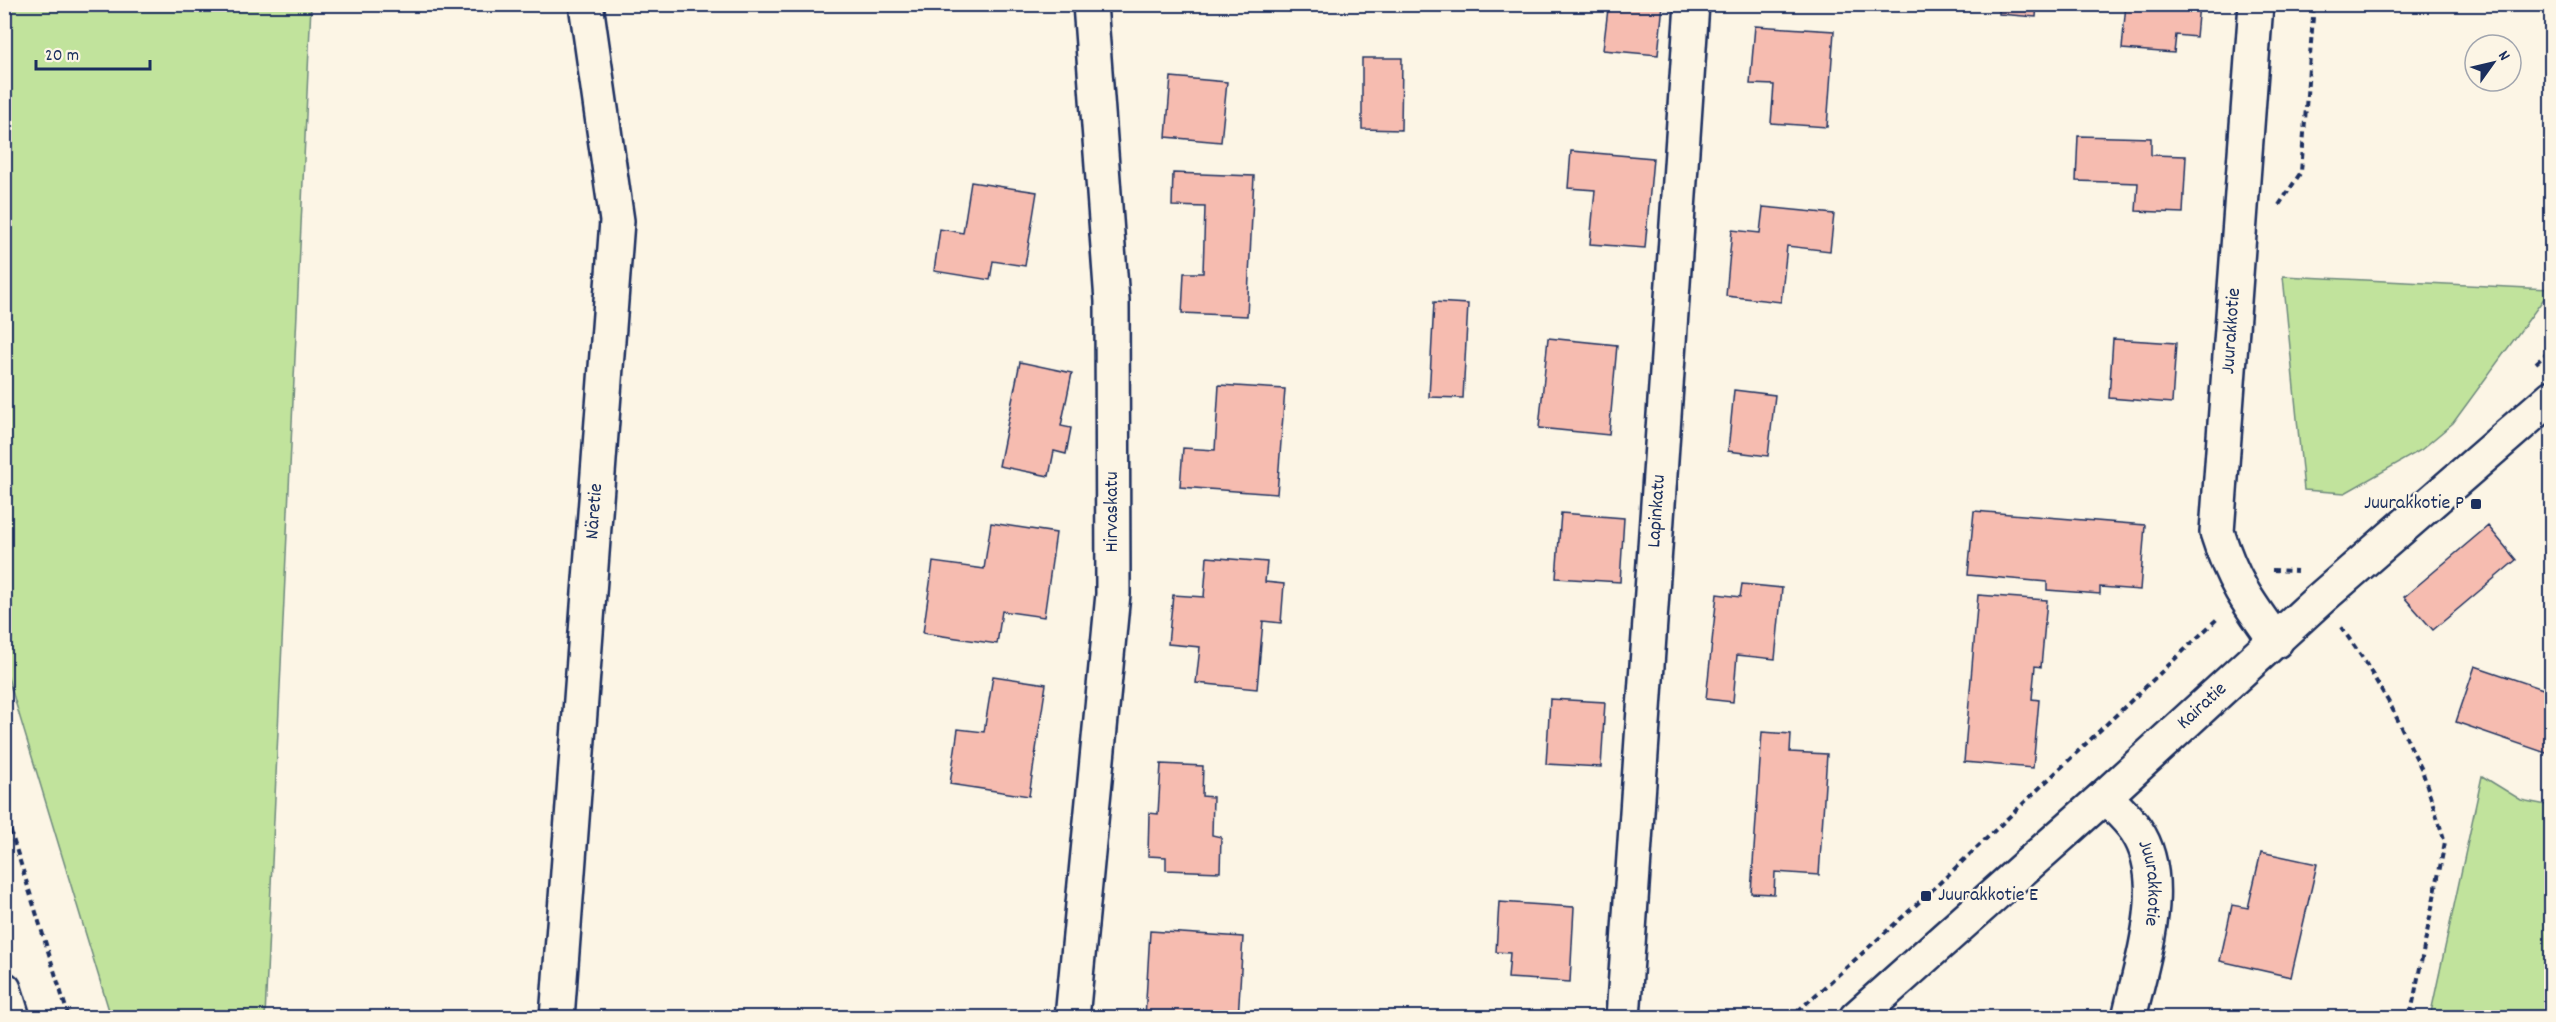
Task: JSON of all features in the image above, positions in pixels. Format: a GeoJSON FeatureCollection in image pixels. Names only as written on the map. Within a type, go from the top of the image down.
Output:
{"type":"FeatureCollection","features":[{"type":"Feature","properties":{"kind":"street","name":"Näretie"},"geometry":{"type":"LineString","coordinates":[[557,1017],[616,221],[586,4]]}},
{"type":"Feature","properties":{"kind":"street","name":"Hirvaskatu"},"geometry":{"type":"LineString","coordinates":[[1072,1017],[1113,594],[1112,301],[1090,4]]}},
{"type":"Feature","properties":{"kind":"street","name":"Lapinkatu"},"geometry":{"type":"LineString","coordinates":[[1623,1017],[1692,4]]}},
{"type":"Feature","properties":{"kind":"street","name":"Juurakkotie"},"geometry":{"type":"LineString","coordinates":[[2256,4],[2217,532],[2228,567],[2242,596],[2276,641]]}},
{"type":"Feature","properties":{"kind":"street","name":"Kairatie"},"geometry":{"type":"LineString","coordinates":[[1857,1017],[2105,796],[2320,599],[2552,397]]}},
{"type":"Feature","properties":{"kind":"street","name":"Juurakkotie"},"geometry":{"type":"LineString","coordinates":[[2105,796],[2137,831],[2151,866],[2152,909],[2129,1017]]}},
{"type":"Feature","properties":{"kind":"street"},"geometry":{"type":"LineString","coordinates":[[4,989],[13,1017]]}},
{"type":"Feature","properties":{"kind":"path"},"geometry":{"type":"LineString","coordinates":[[2277,216],[2279,206],[2301,172],[2314,4]]}},
{"type":"Feature","properties":{"kind":"path"},"geometry":{"type":"LineString","coordinates":[[2534,365],[2552,350]]}},
{"type":"Feature","properties":{"kind":"path"},"geometry":{"type":"LineString","coordinates":[[2266,560],[2272,570]]}},
{"type":"Feature","properties":{"kind":"path"},"geometry":{"type":"LineString","coordinates":[[2296,572],[2305,564]]}},
{"type":"Feature","properties":{"kind":"path"},"geometry":{"type":"LineString","coordinates":[[1790,1017],[1926,896],[2272,570],[2296,572],[2320,599],[2362,657],[2391,706],[2422,770],[2445,842],[2410,1017]]}},
{"type":"Feature","properties":{"kind":"path"},"geometry":{"type":"LineString","coordinates":[[4,810],[69,1017]]}},
{"type":"Feature","properties":{"kind":"green space"},"geometry":{"type":"Polygon","coordinates":[[[4,5],[311,5],[265,1017],[111,1017],[5,668],[4,5]]]}},
{"type":"Feature","properties":{"kind":"green space"},"geometry":{"type":"Polygon","coordinates":[[[2283,276],[2551,289],[2453,423],[2421,450],[2345,493],[2304,490],[2283,276]]]}},
{"type":"Feature","properties":{"kind":"green space"},"geometry":{"type":"Polygon","coordinates":[[[2482,776],[2521,800],[2551,806],[2551,1017],[2430,1017],[2482,776]]]}},
{"type":"Feature","properties":{"kind":"building"},"geometry":{"type":"Polygon","coordinates":[[[1556,4],[1663,4],[1658,55],[1603,50],[1608,9],[1556,4]]]}},
{"type":"Feature","properties":{"kind":"building"},"geometry":{"type":"Polygon","coordinates":[[[1999,4],[2037,4],[2036,17],[1999,14],[1999,4]]]}},
{"type":"Feature","properties":{"kind":"building"},"geometry":{"type":"Polygon","coordinates":[[[2126,4],[2199,4],[2196,37],[2176,35],[2174,53],[2122,49],[2126,4]]]}},
{"type":"Feature","properties":{"kind":"building"},"geometry":{"type":"Polygon","coordinates":[[[1755,26],[1834,31],[1827,127],[1771,123],[1774,85],[1750,84],[1755,26]]]}},
{"type":"Feature","properties":{"kind":"building"},"geometry":{"type":"Polygon","coordinates":[[[1362,58],[1402,58],[1401,130],[1362,129],[1362,58]]]}},
{"type":"Feature","properties":{"kind":"building"},"geometry":{"type":"Polygon","coordinates":[[[1171,77],[1227,82],[1221,142],[1166,137],[1171,77]]]}},
{"type":"Feature","properties":{"kind":"building"},"geometry":{"type":"Polygon","coordinates":[[[2078,136],[2151,138],[2151,155],[2186,156],[2183,213],[2136,211],[2138,183],[2076,181],[2078,136]]]}},
{"type":"Feature","properties":{"kind":"building"},"geometry":{"type":"Polygon","coordinates":[[[1571,151],[1653,158],[1645,248],[1590,244],[1595,190],[1568,188],[1571,151]]]}},
{"type":"Feature","properties":{"kind":"building"},"geometry":{"type":"Polygon","coordinates":[[[1173,173],[1254,176],[1247,316],[1182,313],[1184,273],[1203,273],[1205,207],[1172,206],[1173,173]]]}},
{"type":"Feature","properties":{"kind":"building"},"geometry":{"type":"Polygon","coordinates":[[[971,182],[1037,192],[1025,266],[993,261],[990,280],[934,271],[940,229],[963,233],[971,182]]]}},
{"type":"Feature","properties":{"kind":"building"},"geometry":{"type":"Polygon","coordinates":[[[1763,207],[1834,214],[1830,251],[1787,246],[1781,302],[1726,296],[1732,230],[1760,233],[1763,207]]]}},
{"type":"Feature","properties":{"kind":"building"},"geometry":{"type":"Polygon","coordinates":[[[1434,302],[1468,304],[1463,398],[1429,397],[1434,302]]]}},
{"type":"Feature","properties":{"kind":"building"},"geometry":{"type":"Polygon","coordinates":[[[1548,338],[1617,345],[1609,435],[1539,428],[1548,338]]]}},
{"type":"Feature","properties":{"kind":"building"},"geometry":{"type":"Polygon","coordinates":[[[2113,339],[2176,343],[2172,403],[2109,398],[2113,339]]]}},
{"type":"Feature","properties":{"kind":"building"},"geometry":{"type":"Polygon","coordinates":[[[1020,362],[1072,373],[1061,426],[1071,428],[1066,454],[1054,451],[1049,476],[999,466],[1020,362]]]}},
{"type":"Feature","properties":{"kind":"building"},"geometry":{"type":"Polygon","coordinates":[[[1219,385],[1285,389],[1277,494],[1180,487],[1183,448],[1215,450],[1219,385]]]}},
{"type":"Feature","properties":{"kind":"building"},"geometry":{"type":"Polygon","coordinates":[[[1734,390],[1775,395],[1768,456],[1728,451],[1734,390]]]}},
{"type":"Feature","properties":{"kind":"building"},"geometry":{"type":"Polygon","coordinates":[[[1974,511],[2145,525],[2140,590],[2100,587],[2100,594],[2047,590],[2047,582],[1968,575],[1974,511]]]}},
{"type":"Feature","properties":{"kind":"building"},"geometry":{"type":"Polygon","coordinates":[[[1561,513],[1624,518],[1620,582],[1556,578],[1561,513]]]}},
{"type":"Feature","properties":{"kind":"building"},"geometry":{"type":"Polygon","coordinates":[[[991,523],[1056,533],[1044,617],[1002,611],[997,644],[923,633],[933,562],[984,569],[991,523]]]}},
{"type":"Feature","properties":{"kind":"building"},"geometry":{"type":"Polygon","coordinates":[[[2488,526],[2516,560],[2433,630],[2404,597],[2488,526]]]}},
{"type":"Feature","properties":{"kind":"building"},"geometry":{"type":"Polygon","coordinates":[[[1207,557],[1267,562],[1265,582],[1284,584],[1281,623],[1263,621],[1257,689],[1196,683],[1200,647],[1168,644],[1173,595],[1204,597],[1207,557]]]}},
{"type":"Feature","properties":{"kind":"building"},"geometry":{"type":"Polygon","coordinates":[[[1742,584],[1782,588],[1775,659],[1737,655],[1733,702],[1706,699],[1717,594],[1740,597],[1742,584]]]}},
{"type":"Feature","properties":{"kind":"building"},"geometry":{"type":"Polygon","coordinates":[[[1978,595],[2047,600],[2041,667],[2035,666],[2032,699],[2039,700],[2033,768],[1964,762],[1978,595]]]}},
{"type":"Feature","properties":{"kind":"building"},"geometry":{"type":"Polygon","coordinates":[[[2475,666],[2552,692],[2552,755],[2456,722],[2475,666]]]}},
{"type":"Feature","properties":{"kind":"building"},"geometry":{"type":"Polygon","coordinates":[[[993,676],[1046,684],[1029,796],[950,784],[958,729],[984,732],[993,676]]]}},
{"type":"Feature","properties":{"kind":"building"},"geometry":{"type":"Polygon","coordinates":[[[1550,699],[1605,702],[1601,767],[1546,764],[1550,699]]]}},
{"type":"Feature","properties":{"kind":"building"},"geometry":{"type":"Polygon","coordinates":[[[1762,732],[1791,734],[1790,752],[1827,754],[1819,875],[1775,872],[1774,894],[1751,893],[1762,732]]]}},
{"type":"Feature","properties":{"kind":"building"},"geometry":{"type":"Polygon","coordinates":[[[1161,764],[1203,766],[1202,796],[1213,797],[1212,835],[1221,837],[1220,872],[1166,870],[1166,857],[1148,856],[1149,813],[1158,814],[1161,764]]]}},
{"type":"Feature","properties":{"kind":"building"},"geometry":{"type":"Polygon","coordinates":[[[2261,852],[2317,864],[2291,977],[2220,961],[2232,905],[2248,908],[2261,852]]]}},
{"type":"Feature","properties":{"kind":"building"},"geometry":{"type":"Polygon","coordinates":[[[1499,902],[1574,907],[1570,982],[1508,978],[1510,953],[1496,952],[1499,902]]]}},
{"type":"Feature","properties":{"kind":"building"},"geometry":{"type":"Polygon","coordinates":[[[1150,931],[1243,937],[1238,1018],[1145,1018],[1150,931]]]}},
{"type":"Feature","properties":{"kind":"place","name":"Juurakkotie P"},"geometry":{"type":"Point","coordinates":[2476,504]}},
{"type":"Feature","properties":{"kind":"place","name":"Juurakkotie E"},"geometry":{"type":"Point","coordinates":[1926,896]}}]}
